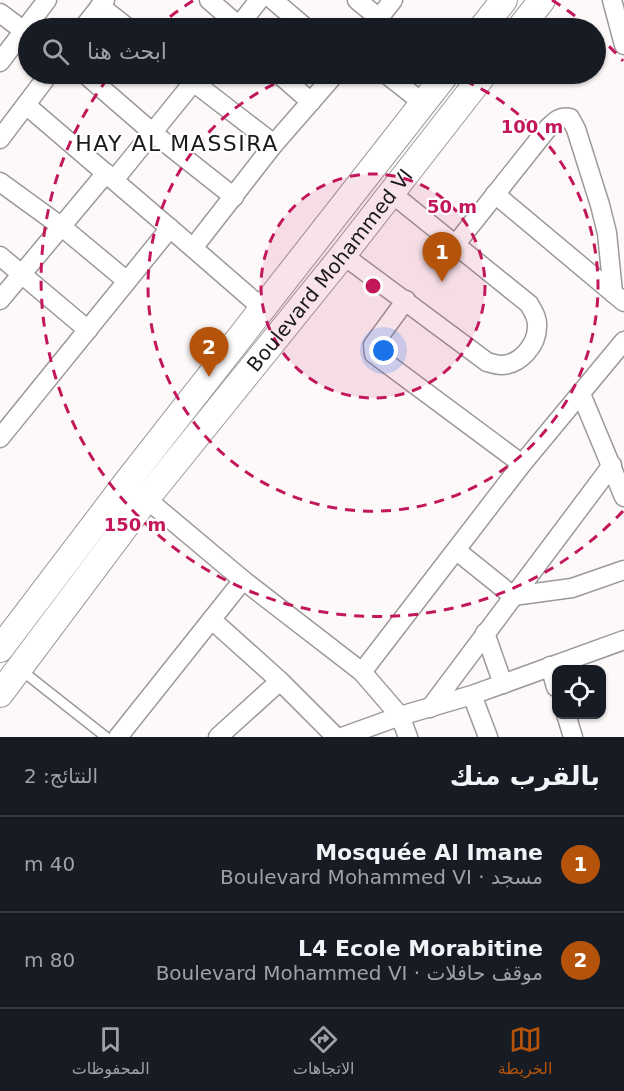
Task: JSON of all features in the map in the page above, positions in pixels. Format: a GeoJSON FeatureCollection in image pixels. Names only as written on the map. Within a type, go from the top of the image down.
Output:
{"type":"FeatureCollection","features":[{"type":"Feature","properties":{"kind":"street"},"geometry":{"type":"LineString","coordinates":[[34,18],[47,0]]}},
{"type":"Feature","properties":{"kind":"street"},"geometry":{"type":"LineString","coordinates":[[209,0],[228,18]]}},
{"type":"Feature","properties":{"kind":"street"},"geometry":{"type":"LineString","coordinates":[[245,18],[259,0]]}},
{"type":"Feature","properties":{"kind":"street"},"geometry":{"type":"LineString","coordinates":[[273,0],[294,18]]}},
{"type":"Feature","properties":{"kind":"street"},"geometry":{"type":"LineString","coordinates":[[357,0],[371,18]]}},
{"type":"Feature","properties":{"kind":"street"},"geometry":{"type":"LineString","coordinates":[[379,18],[393,0]]}},
{"type":"Feature","properties":{"kind":"street"},"geometry":{"type":"LineString","coordinates":[[490,18],[504,0]]}},
{"type":"Feature","properties":{"kind":"street"},"geometry":{"type":"LineString","coordinates":[[528,18],[542,0]]}},
{"type":"Feature","properties":{"kind":"street"},"geometry":{"type":"LineString","coordinates":[[612,0],[624,45]]}},
{"type":"Feature","properties":{"kind":"street"},"geometry":{"type":"LineString","coordinates":[[91,18],[103,3],[118,18]]}},
{"type":"Feature","properties":{"kind":"street"},"geometry":{"type":"LineString","coordinates":[[0,14],[18,27]]}},
{"type":"Feature","properties":{"kind":"street"},"geometry":{"type":"LineString","coordinates":[[0,62],[18,39]]}},
{"type":"Feature","properties":{"kind":"street"},"geometry":{"type":"LineString","coordinates":[[0,138],[42,84]]}},
{"type":"Feature","properties":{"kind":"street"},"geometry":{"type":"LineString","coordinates":[[97,84],[153,133],[234,197]]}},
{"type":"Feature","properties":{"kind":"street"},"geometry":{"type":"LineString","coordinates":[[0,300],[62,227],[153,133],[187,84]]}},
{"type":"Feature","properties":{"kind":"street"},"geometry":{"type":"LineString","coordinates":[[202,84],[274,144]]}},
{"type":"Feature","properties":{"kind":"street"},"geometry":{"type":"LineString","coordinates":[[290,84],[311,102]]}},
{"type":"Feature","properties":{"kind":"street"},"geometry":{"type":"LineString","coordinates":[[193,248],[274,144],[326,84]]}},
{"type":"Feature","properties":{"kind":"street"},"geometry":{"type":"LineString","coordinates":[[399,84],[423,103]]}},
{"type":"Feature","properties":{"kind":"street","name":"Boulevard Mohammed VI"},"geometry":{"type":"LineString","coordinates":[[0,649],[126,483],[438,84]]}},
{"type":"Feature","properties":{"kind":"street","name":"Boulevard Mohammed VI"},"geometry":{"type":"LineString","coordinates":[[0,694],[146,499],[343,255],[476,84]]}},
{"type":"Feature","properties":{"kind":"street"},"geometry":{"type":"LineString","coordinates":[[26,105],[193,248],[254,318],[270,346]]}},
{"type":"Feature","properties":{"kind":"street"},"geometry":{"type":"LineString","coordinates":[[455,245],[555,120],[563,117],[570,118],[576,129],[600,205],[619,297]]}},
{"type":"Feature","properties":{"kind":"street"},"geometry":{"type":"LineString","coordinates":[[0,182],[62,227],[127,281]]}},
{"type":"Feature","properties":{"kind":"street"},"geometry":{"type":"LineString","coordinates":[[343,255],[486,362],[500,365],[511,363],[525,355],[533,342],[537,327],[535,314],[529,304],[390,192]]}},
{"type":"Feature","properties":{"kind":"street"},"geometry":{"type":"LineString","coordinates":[[495,194],[619,297]]}},
{"type":"Feature","properties":{"kind":"street"},"geometry":{"type":"LineString","coordinates":[[0,438],[170,228]]}},
{"type":"Feature","properties":{"kind":"street"},"geometry":{"type":"LineString","coordinates":[[0,256],[88,330]]}},
{"type":"Feature","properties":{"kind":"street"},"geometry":{"type":"LineString","coordinates":[[406,300],[373,345],[374,354],[522,464]]}},
{"type":"Feature","properties":{"kind":"street"},"geometry":{"type":"LineString","coordinates":[[362,672],[522,464],[624,341]]}},
{"type":"Feature","properties":{"kind":"street"},"geometry":{"type":"LineString","coordinates":[[581,394],[624,497]]}},
{"type":"Feature","properties":{"kind":"street"},"geometry":{"type":"LineString","coordinates":[[430,708],[612,465]]}},
{"type":"Feature","properties":{"kind":"street"},"geometry":{"type":"LineString","coordinates":[[126,483],[243,580],[362,672],[400,716],[408,737]]}},
{"type":"Feature","properties":{"kind":"street"},"geometry":{"type":"LineString","coordinates":[[457,551],[513,596],[572,588],[624,570]]}},
{"type":"Feature","properties":{"kind":"street"},"geometry":{"type":"LineString","coordinates":[[118,737],[243,580]]}},
{"type":"Feature","properties":{"kind":"street"},"geometry":{"type":"LineString","coordinates":[[212,620],[280,681],[336,737]]}},
{"type":"Feature","properties":{"kind":"street"},"geometry":{"type":"LineString","coordinates":[[485,633],[503,684]]}},
{"type":"Feature","properties":{"kind":"street"},"geometry":{"type":"LineString","coordinates":[[342,737],[400,716],[472,695],[624,640]]}},
{"type":"Feature","properties":{"kind":"street"},"geometry":{"type":"LineString","coordinates":[[550,666],[552,673]]}},
{"type":"Feature","properties":{"kind":"street"},"geometry":{"type":"LineString","coordinates":[[218,737],[280,681]]}},
{"type":"Feature","properties":{"kind":"street"},"geometry":{"type":"LineString","coordinates":[[472,695],[488,737]]}},
{"type":"Feature","properties":{"kind":"street"},"geometry":{"type":"LineString","coordinates":[[568,719],[573,737]]}},
{"type":"Feature","properties":{"kind":"lane"},"geometry":{"type":"LineString","coordinates":[[19,669],[106,737]]}},
{"type":"Feature","properties":{"kind":"place","name":"Mosquée Al Imane"},"geometry":{"type":"Point","coordinates":[442,282]}},
{"type":"Feature","properties":{"kind":"place","name":"L4 Ecole Morabitine"},"geometry":{"type":"Point","coordinates":[209,377]}},
{"type":"Feature","properties":{"kind":"district","name":"HAY AL MASSIRA"},"geometry":{"type":"Point","coordinates":[177,143]}}]}
